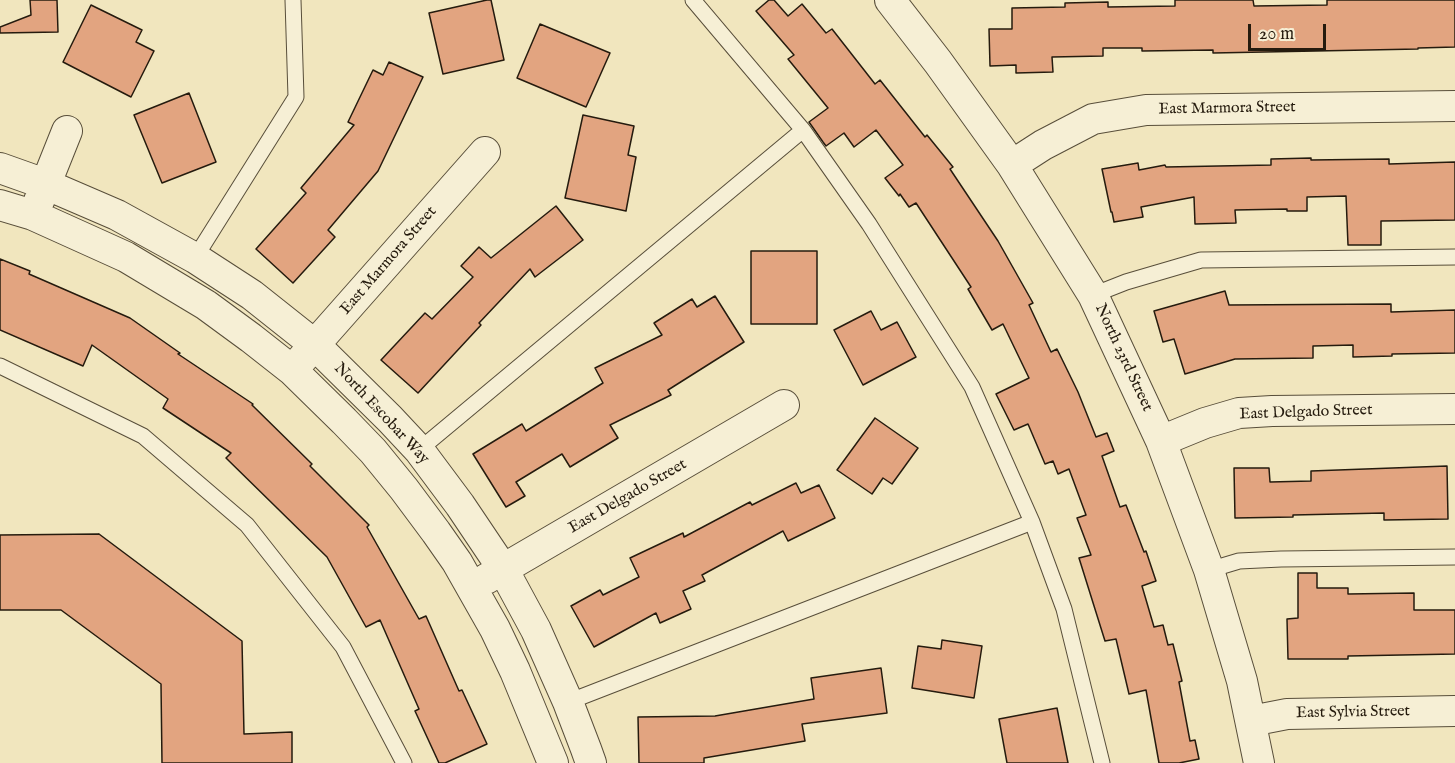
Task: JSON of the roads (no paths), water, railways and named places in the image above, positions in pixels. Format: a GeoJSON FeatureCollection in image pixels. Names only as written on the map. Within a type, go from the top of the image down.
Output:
{"type":"FeatureCollection","features":[{"type":"Feature","properties":{"kind":"street","name":"North 23rd Street"},"geometry":{"type":"LineString","coordinates":[[890,0],[1012,165],[1094,295],[1161,441],[1209,570],[1242,681],[1259,763]]}},
{"type":"Feature","properties":{"kind":"street","name":"East Marmora Street"},"geometry":{"type":"LineString","coordinates":[[1012,165],[1093,118],[1146,110],[1455,106]]}},
{"type":"Feature","properties":{"kind":"street"},"geometry":{"type":"LineString","coordinates":[[33,215],[67,131]]}},
{"type":"Feature","properties":{"kind":"street","name":"East Marmora Street"},"geometry":{"type":"LineString","coordinates":[[293,371],[485,152]]}},
{"type":"Feature","properties":{"kind":"street","name":"North Escobar Way"},"geometry":{"type":"LineString","coordinates":[[0,168],[45,184],[117,215],[195,258],[252,295],[315,345],[369,397],[419,450],[460,505],[503,570],[536,630],[568,702],[591,763]]}},
{"type":"Feature","properties":{"kind":"street","name":"North Escobar Way"},"geometry":{"type":"LineString","coordinates":[[0,205],[33,215],[126,258],[206,305],[293,371],[344,421],[391,474],[457,562],[495,629],[553,763]]}},
{"type":"Feature","properties":{"kind":"street","name":"East Delgado Street"},"geometry":{"type":"LineString","coordinates":[[472,587],[784,405]]}},
{"type":"Feature","properties":{"kind":"street","name":"East Delgado Street"},"geometry":{"type":"LineString","coordinates":[[1161,441],[1205,423],[1239,413],[1455,409]]}},
{"type":"Feature","properties":{"kind":"street","name":"East Sylvia Street"},"geometry":{"type":"LineString","coordinates":[[1251,721],[1287,714],[1455,711]]}},
{"type":"Feature","properties":{"kind":"lane"},"geometry":{"type":"LineString","coordinates":[[195,258],[296,97],[293,0]]}},
{"type":"Feature","properties":{"kind":"lane"},"geometry":{"type":"LineString","coordinates":[[693,0],[803,130],[869,224],[972,387],[1032,522],[1064,609],[1102,763]]}},
{"type":"Feature","properties":{"kind":"lane"},"geometry":{"type":"LineString","coordinates":[[419,450],[803,130]]}},
{"type":"Feature","properties":{"kind":"lane"},"geometry":{"type":"LineString","coordinates":[[1094,295],[1126,282],[1201,260],[1455,256]]}},
{"type":"Feature","properties":{"kind":"lane"},"geometry":{"type":"LineString","coordinates":[[0,366],[143,436],[247,525],[343,647],[404,763]]}},
{"type":"Feature","properties":{"kind":"lane"},"geometry":{"type":"LineString","coordinates":[[568,702],[1032,522]]}},
{"type":"Feature","properties":{"kind":"lane"},"geometry":{"type":"LineString","coordinates":[[1209,570],[1249,560],[1455,557]]}}]}
